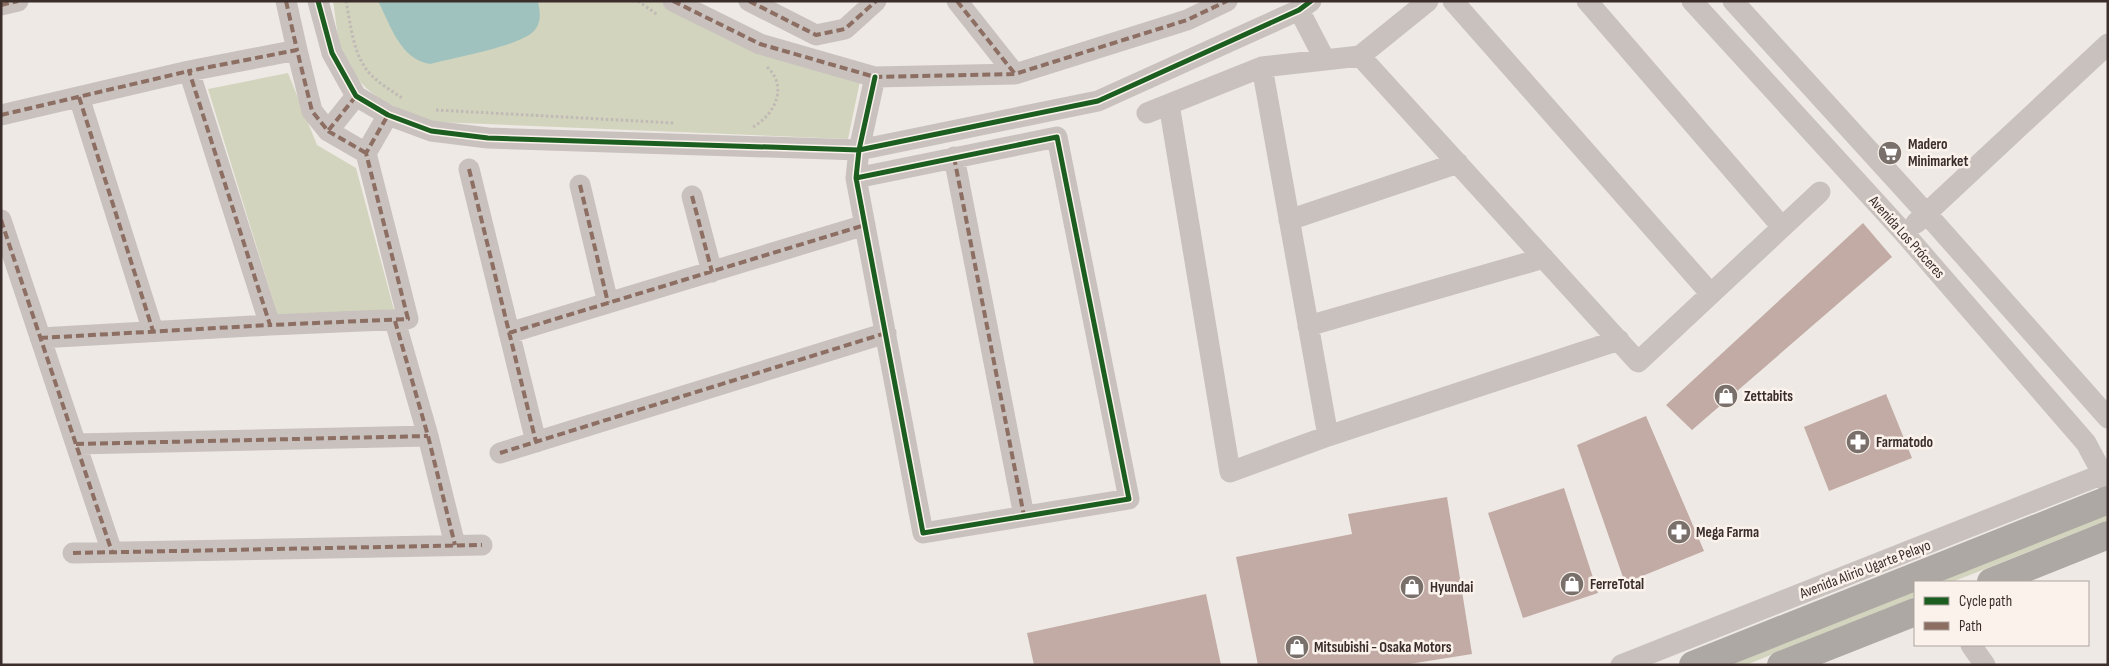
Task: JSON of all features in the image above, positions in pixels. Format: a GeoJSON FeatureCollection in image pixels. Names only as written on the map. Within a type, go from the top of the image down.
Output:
{"type":"FeatureCollection","features":[{"type":"Feature","properties":{"kind":"highway","name":"Avenida Alirio Ugarte Pelayo"},"geometry":{"type":"LineString","coordinates":[[1693,665],[2108,500]]}},
{"type":"Feature","properties":{"kind":"highway"},"geometry":{"type":"LineString","coordinates":[[1993,581],[2108,535]]}},
{"type":"Feature","properties":{"kind":"highway"},"geometry":{"type":"LineString","coordinates":[[1781,665],[1914,612]]}},
{"type":"Feature","properties":{"kind":"street"},"geometry":{"type":"LineString","coordinates":[[1,5],[18,1]]}},
{"type":"Feature","properties":{"kind":"street"},"geometry":{"type":"LineString","coordinates":[[286,1],[312,111],[328,131],[366,153]]}},
{"type":"Feature","properties":{"kind":"street"},"geometry":{"type":"LineString","coordinates":[[318,1],[332,53],[356,96],[388,115],[431,131],[488,138],[859,150],[1098,101],[1305,6],[1325,60]]}},
{"type":"Feature","properties":{"kind":"street"},"geometry":{"type":"LineString","coordinates":[[749,1],[816,35],[845,29],[876,1]]}},
{"type":"Feature","properties":{"kind":"street"},"geometry":{"type":"LineString","coordinates":[[957,1],[1015,74]]}},
{"type":"Feature","properties":{"kind":"street"},"geometry":{"type":"LineString","coordinates":[[668,10],[760,44],[875,76],[1015,74],[1187,20],[1227,1]]}},
{"type":"Feature","properties":{"kind":"street"},"geometry":{"type":"LineString","coordinates":[[1147,113],[1262,67],[1360,56],[1428,1]]}},
{"type":"Feature","properties":{"kind":"street"},"geometry":{"type":"LineString","coordinates":[[1453,1],[1711,294]]}},
{"type":"Feature","properties":{"kind":"street"},"geometry":{"type":"LineString","coordinates":[[1587,1],[1782,227]]}},
{"type":"Feature","properties":{"kind":"street","name":"Avenida Los Próceres"},"geometry":{"type":"LineString","coordinates":[[1692,1],[1904,233],[2086,443],[2106,476]]}},
{"type":"Feature","properties":{"kind":"street","name":"Avenida Los Próceres"},"geometry":{"type":"LineString","coordinates":[[1733,1],[1926,213],[2108,418]]}},
{"type":"Feature","properties":{"kind":"street"},"geometry":{"type":"LineString","coordinates":[[1904,233],[2108,44]]}},
{"type":"Feature","properties":{"kind":"street"},"geometry":{"type":"LineString","coordinates":[[1,115],[188,71],[297,50]]}},
{"type":"Feature","properties":{"kind":"street"},"geometry":{"type":"LineString","coordinates":[[1360,56],[1638,362],[1820,192]]}},
{"type":"Feature","properties":{"kind":"street"},"geometry":{"type":"LineString","coordinates":[[1262,67],[1328,436]]}},
{"type":"Feature","properties":{"kind":"street"},"geometry":{"type":"LineString","coordinates":[[188,71],[270,325]]}},
{"type":"Feature","properties":{"kind":"street"},"geometry":{"type":"LineString","coordinates":[[856,178],[1057,136],[1130,499],[923,533],[856,178],[859,150],[875,76]]}},
{"type":"Feature","properties":{"kind":"street"},"geometry":{"type":"LineString","coordinates":[[328,131],[356,96]]}},
{"type":"Feature","properties":{"kind":"street"},"geometry":{"type":"LineString","coordinates":[[79,97],[153,331]]}},
{"type":"Feature","properties":{"kind":"street"},"geometry":{"type":"LineString","coordinates":[[1169,104],[1230,472],[1328,436],[1619,340]]}},
{"type":"Feature","properties":{"kind":"street"},"geometry":{"type":"LineString","coordinates":[[40,338],[408,319],[366,153],[388,115]]}},
{"type":"Feature","properties":{"kind":"street"},"geometry":{"type":"LineString","coordinates":[[954,158],[1024,516]]}},
{"type":"Feature","properties":{"kind":"street"},"geometry":{"type":"LineString","coordinates":[[1289,220],[1458,163]]}},
{"type":"Feature","properties":{"kind":"street"},"geometry":{"type":"LineString","coordinates":[[469,169],[536,442]]}},
{"type":"Feature","properties":{"kind":"street"},"geometry":{"type":"LineString","coordinates":[[580,185],[608,303]]}},
{"type":"Feature","properties":{"kind":"street"},"geometry":{"type":"LineString","coordinates":[[692,196],[712,272]]}},
{"type":"Feature","properties":{"kind":"street"},"geometry":{"type":"LineString","coordinates":[[1,220],[112,552]]}},
{"type":"Feature","properties":{"kind":"street"},"geometry":{"type":"LineString","coordinates":[[509,333],[865,225]]}},
{"type":"Feature","properties":{"kind":"street"},"geometry":{"type":"LineString","coordinates":[[1308,326],[1544,258]]}},
{"type":"Feature","properties":{"kind":"street"},"geometry":{"type":"LineString","coordinates":[[395,321],[428,436],[455,545]]}},
{"type":"Feature","properties":{"kind":"street"},"geometry":{"type":"LineString","coordinates":[[2003,348],[2028,328]]}},
{"type":"Feature","properties":{"kind":"street"},"geometry":{"type":"LineString","coordinates":[[500,453],[886,333]]}},
{"type":"Feature","properties":{"kind":"street"},"geometry":{"type":"LineString","coordinates":[[76,444],[428,436]]}},
{"type":"Feature","properties":{"kind":"street","name":"Avenida Alirio Ugarte Pelayo"},"geometry":{"type":"LineString","coordinates":[[1621,665],[2106,476]]}},
{"type":"Feature","properties":{"kind":"street"},"geometry":{"type":"LineString","coordinates":[[74,553],[482,545]]}},
{"type":"Feature","properties":{"kind":"street"},"geometry":{"type":"LineString","coordinates":[[1972,646],[1985,665]]}},
{"type":"Feature","properties":{"kind":"path"},"geometry":{"type":"LineString","coordinates":[[346,1],[358,56],[363,66],[372,76],[410,104]]}},
{"type":"Feature","properties":{"kind":"path"},"geometry":{"type":"LineString","coordinates":[[638,1],[668,10]]}},
{"type":"Feature","properties":{"kind":"path"},"geometry":{"type":"LineString","coordinates":[[743,126],[753,127],[765,120],[774,109],[778,96],[776,82],[770,69],[764,64]]}},
{"type":"Feature","properties":{"kind":"path"},"geometry":{"type":"LineString","coordinates":[[429,109],[684,124]]}},
{"type":"Feature","properties":{"kind":"green space"},"geometry":{"type":"Polygon","coordinates":[[[333,1],[661,1],[671,9],[860,81],[848,139],[436,122],[383,100],[362,83],[353,72],[342,52],[338,38],[333,1]]]}},
{"type":"Feature","properties":{"kind":"green space"},"geometry":{"type":"Polygon","coordinates":[[[288,73],[317,145],[356,168],[394,310],[278,316],[208,89],[288,73]]]}},
{"type":"Feature","properties":{"kind":"green space"},"geometry":{"type":"Polygon","coordinates":[[[2108,511],[2108,520],[1955,581],[1933,581],[2108,511]]]}},
{"type":"Feature","properties":{"kind":"green space"},"geometry":{"type":"Polygon","coordinates":[[[1914,589],[1914,597],[1746,665],[1725,665],[1914,589]]]}},
{"type":"Feature","properties":{"kind":"water"},"geometry":{"type":"Polygon","coordinates":[[[378,1],[538,1],[540,16],[537,28],[515,42],[430,64],[411,56],[404,48],[392,31],[378,1]]]}},
{"type":"Feature","properties":{"kind":"building"},"geometry":{"type":"Polygon","coordinates":[[[1863,223],[1892,257],[1692,430],[1666,405],[1863,223]]]}},
{"type":"Feature","properties":{"kind":"building","name":"Farmatodo"},"geometry":{"type":"Polygon","coordinates":[[[1886,394],[1912,458],[1829,491],[1804,427],[1886,394]]]}},
{"type":"Feature","properties":{"kind":"building"},"geometry":{"type":"Polygon","coordinates":[[[1646,416],[1704,551],[1625,583],[1577,445],[1646,416]]]}},
{"type":"Feature","properties":{"kind":"building"},"geometry":{"type":"Polygon","coordinates":[[[1564,488],[1598,593],[1523,618],[1488,513],[1564,488]]]}},
{"type":"Feature","properties":{"kind":"building"},"geometry":{"type":"Polygon","coordinates":[[[1447,497],[1472,654],[1403,665],[1258,665],[1236,557],[1352,534],[1348,514],[1447,497]]]}},
{"type":"Feature","properties":{"kind":"building"},"geometry":{"type":"Polygon","coordinates":[[[1206,594],[1221,665],[1034,665],[1027,633],[1206,594]]]}},
{"type":"Feature","properties":{"kind":"marked path"},"geometry":{"type":"LineString","coordinates":[[1,5],[18,1]]}},
{"type":"Feature","properties":{"kind":"marked path"},"geometry":{"type":"LineString","coordinates":[[286,1],[297,50]]}},
{"type":"Feature","properties":{"kind":"marked path"},"geometry":{"type":"LineString","coordinates":[[673,1],[760,44],[875,77],[1015,74],[1187,20],[1227,1]]}},
{"type":"Feature","properties":{"kind":"marked path"},"geometry":{"type":"LineString","coordinates":[[749,1],[816,35],[845,29],[876,1]]}},
{"type":"Feature","properties":{"kind":"marked path"},"geometry":{"type":"LineString","coordinates":[[957,1],[1015,74]]}},
{"type":"Feature","properties":{"kind":"marked path"},"geometry":{"type":"LineString","coordinates":[[356,96],[328,131],[312,111],[297,50],[189,71],[270,325],[408,319],[366,153],[388,115]]}},
{"type":"Feature","properties":{"kind":"marked path"},"geometry":{"type":"LineString","coordinates":[[1,115],[189,71]]}},
{"type":"Feature","properties":{"kind":"marked path"},"geometry":{"type":"LineString","coordinates":[[79,97],[153,331]]}},
{"type":"Feature","properties":{"kind":"marked path"},"geometry":{"type":"LineString","coordinates":[[328,131],[366,153]]}},
{"type":"Feature","properties":{"kind":"marked path"},"geometry":{"type":"LineString","coordinates":[[954,157],[1024,516]]}},
{"type":"Feature","properties":{"kind":"marked path"},"geometry":{"type":"LineString","coordinates":[[469,169],[536,442]]}},
{"type":"Feature","properties":{"kind":"marked path"},"geometry":{"type":"LineString","coordinates":[[580,185],[608,303]]}},
{"type":"Feature","properties":{"kind":"marked path"},"geometry":{"type":"LineString","coordinates":[[692,196],[712,272]]}},
{"type":"Feature","properties":{"kind":"marked path"},"geometry":{"type":"LineString","coordinates":[[1,220],[112,552]]}},
{"type":"Feature","properties":{"kind":"marked path"},"geometry":{"type":"LineString","coordinates":[[509,333],[865,225]]}},
{"type":"Feature","properties":{"kind":"marked path"},"geometry":{"type":"LineString","coordinates":[[395,321],[428,436],[455,545]]}},
{"type":"Feature","properties":{"kind":"marked path"},"geometry":{"type":"LineString","coordinates":[[40,338],[270,325]]}},
{"type":"Feature","properties":{"kind":"marked path"},"geometry":{"type":"LineString","coordinates":[[500,453],[886,333]]}},
{"type":"Feature","properties":{"kind":"marked path"},"geometry":{"type":"LineString","coordinates":[[76,444],[428,436]]}},
{"type":"Feature","properties":{"kind":"marked path"},"geometry":{"type":"LineString","coordinates":[[73,553],[482,545]]}},
{"type":"Feature","properties":{"kind":"cycle path"},"geometry":{"type":"LineString","coordinates":[[318,1],[332,53],[356,96],[388,115],[431,131],[488,138],[859,150],[1098,101],[1299,10],[1311,1]]}},
{"type":"Feature","properties":{"kind":"cycle path"},"geometry":{"type":"LineString","coordinates":[[856,178],[1057,137],[1129,499],[923,533],[856,178],[859,150],[875,77]]}},
{"type":"Feature","properties":{"kind":"place","name":"Madero Minimarket"},"geometry":{"type":"Point","coordinates":[1890,153]}},
{"type":"Feature","properties":{"kind":"place","name":"Zettabits"},"geometry":{"type":"Point","coordinates":[1726,396]}},
{"type":"Feature","properties":{"kind":"place","name":"Farmatodo"},"geometry":{"type":"Point","coordinates":[1858,442]}},
{"type":"Feature","properties":{"kind":"place","name":"Mega Farma"},"geometry":{"type":"Point","coordinates":[1679,532]}},
{"type":"Feature","properties":{"kind":"place","name":"FerreTotal"},"geometry":{"type":"Point","coordinates":[1572,584]}},
{"type":"Feature","properties":{"kind":"place","name":"Hyundai"},"geometry":{"type":"Point","coordinates":[1412,587]}},
{"type":"Feature","properties":{"kind":"place","name":"Mitsubishi - Osaka Motors"},"geometry":{"type":"Point","coordinates":[1297,647]}}]}
